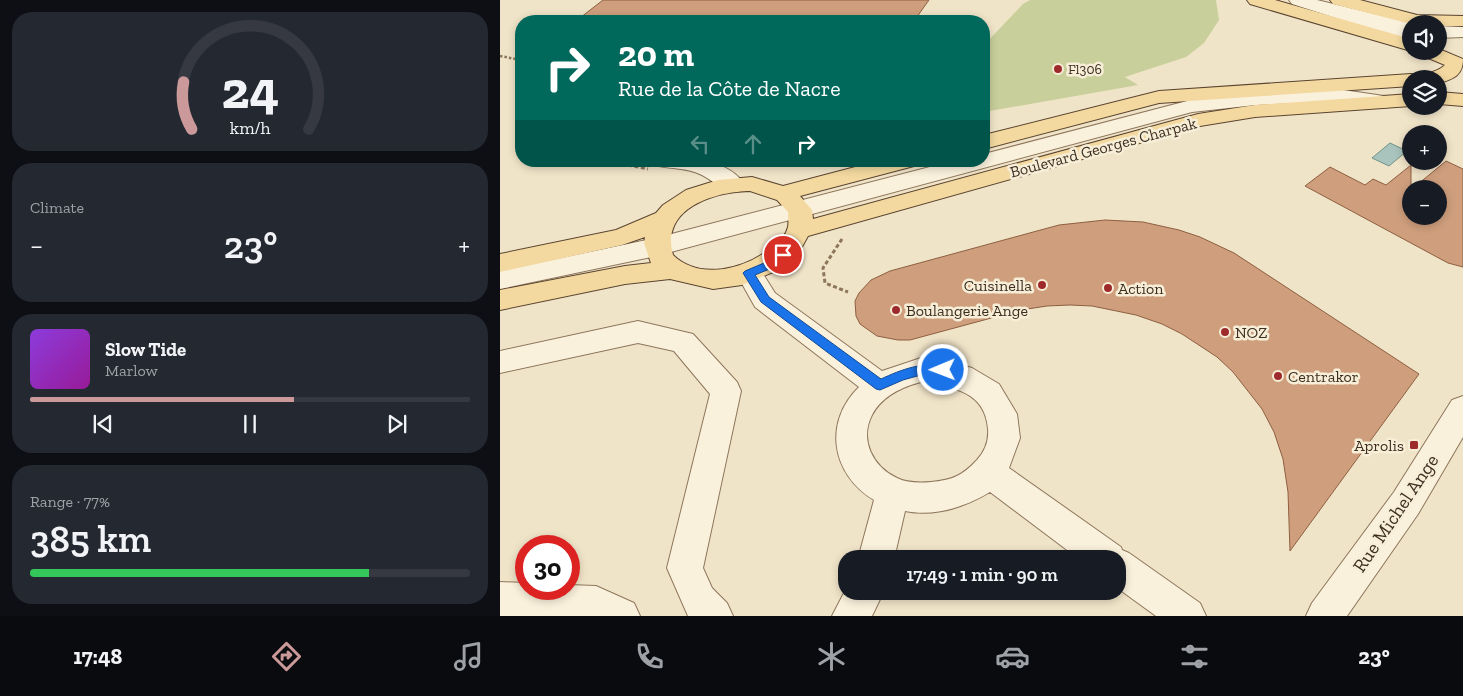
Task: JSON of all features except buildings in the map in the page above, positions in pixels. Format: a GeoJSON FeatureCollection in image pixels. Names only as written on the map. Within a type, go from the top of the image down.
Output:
{"type":"FeatureCollection","features":[{"type":"Feature","properties":{"kind":"main road"},"geometry":{"type":"LineString","coordinates":[[1256,0],[1402,42]]}},
{"type":"Feature","properties":{"kind":"main road"},"geometry":{"type":"LineString","coordinates":[[1336,5],[1462,27],[1454,45],[1454,70],[1447,74]]}},
{"type":"Feature","properties":{"kind":"main road","name":"Boulevard Georges Charpak"},"geometry":{"type":"LineString","coordinates":[[795,211],[846,225],[1198,120],[1382,92],[1402,84]]}},
{"type":"Feature","properties":{"kind":"main road","name":"Boulevard Georges Charpak"},"geometry":{"type":"LineString","coordinates":[[990,140],[1158,97],[1290,86],[1382,92],[1402,98]]}},
{"type":"Feature","properties":{"kind":"main road"},"geometry":{"type":"LineString","coordinates":[[1447,99],[1463,100]]}},
{"type":"Feature","properties":{"kind":"main road"},"geometry":{"type":"LineString","coordinates":[[664,219],[657,233],[656,247],[662,259],[674,269],[689,276],[708,279],[728,278],[768,266],[783,255],[794,243],[795,211],[821,183],[883,167]]}},
{"type":"Feature","properties":{"kind":"main road"},"geometry":{"type":"LineString","coordinates":[[500,263],[622,237],[664,219],[686,200],[708,190],[733,184],[760,186],[795,211]]}},
{"type":"Feature","properties":{"kind":"main road"},"geometry":{"type":"LineString","coordinates":[[500,300],[625,275],[674,269]]}},
{"type":"Feature","properties":{"kind":"street"},"geometry":{"type":"LineString","coordinates":[[1298,0],[1336,5],[1402,25]]}},
{"type":"Feature","properties":{"kind":"street"},"geometry":{"type":"LineString","coordinates":[[1336,5],[1402,32]]}},
{"type":"Feature","properties":{"kind":"street"},"geometry":{"type":"LineString","coordinates":[[1447,30],[1462,27]]}},
{"type":"Feature","properties":{"kind":"street"},"geometry":{"type":"LineString","coordinates":[[990,159],[1191,106],[1256,99],[1382,92]]}},
{"type":"Feature","properties":{"kind":"street"},"geometry":{"type":"LineString","coordinates":[[678,167],[686,171],[695,182],[686,200]]}},
{"type":"Feature","properties":{"kind":"street"},"geometry":{"type":"LineString","coordinates":[[703,167],[718,173],[733,184]]}},
{"type":"Feature","properties":{"kind":"street"},"geometry":{"type":"LineString","coordinates":[[500,280],[656,247],[960,167]]}},
{"type":"Feature","properties":{"kind":"street"},"geometry":{"type":"LineString","coordinates":[[749,273],[765,300],[880,386]]}},
{"type":"Feature","properties":{"kind":"street"},"geometry":{"type":"LineString","coordinates":[[500,362],[638,332],[683,342],[726,391],[685,568],[699,601],[714,616]]}},
{"type":"Feature","properties":{"kind":"street"},"geometry":{"type":"LineString","coordinates":[[921,370],[943,370],[964,376],[981,386],[995,400],[1003,417],[1006,435],[1000,455],[989,472],[972,486],[952,495],[928,499],[905,497],[883,488],[865,474],[854,456],[851,437],[855,417],[865,400],[880,386],[900,376],[921,370]]}},
{"type":"Feature","properties":{"kind":"street","name":"Rue Michel Ange"},"geometry":{"type":"LineString","coordinates":[[1325,616],[1406,503],[1463,409]]}},
{"type":"Feature","properties":{"kind":"street"},"geometry":{"type":"LineString","coordinates":[[989,472],[1096,550]]}},
{"type":"Feature","properties":{"kind":"street"},"geometry":{"type":"LineString","coordinates":[[878,550],[893,492]]}},
{"type":"Feature","properties":{"kind":"street"},"geometry":{"type":"LineString","coordinates":[[1126,572],[1187,616]]}},
{"type":"Feature","properties":{"kind":"street"},"geometry":{"type":"LineString","coordinates":[[500,600],[596,604],[621,616]]}},
{"type":"Feature","properties":{"kind":"street"},"geometry":{"type":"LineString","coordinates":[[851,616],[861,600]]}},
{"type":"Feature","properties":{"kind":"path"},"geometry":{"type":"LineString","coordinates":[[500,56],[515,59]]}},
{"type":"Feature","properties":{"kind":"path"},"geometry":{"type":"LineString","coordinates":[[638,167],[652,170]]}},
{"type":"Feature","properties":{"kind":"path"},"geometry":{"type":"LineString","coordinates":[[846,225],[823,268],[825,283],[848,292]]}},
{"type":"Feature","properties":{"kind":"green space"},"geometry":{"type":"Polygon","coordinates":[[[1030,0],[1216,0],[1219,20],[1204,43],[1186,57],[1125,77],[1138,85],[990,111],[990,39],[1023,4],[1030,0]]]}},
{"type":"Feature","properties":{"kind":"water"},"geometry":{"type":"Polygon","coordinates":[[[1390,143],[1402,149],[1402,155],[1389,166],[1372,158],[1390,143]]]}},
{"type":"Feature","properties":{"kind":"place","name":"Fl306"},"geometry":{"type":"Point","coordinates":[1058,69]}},
{"type":"Feature","properties":{"kind":"place","name":"Cuisinella"},"geometry":{"type":"Point","coordinates":[1042,285]}},
{"type":"Feature","properties":{"kind":"place","name":"Action"},"geometry":{"type":"Point","coordinates":[1108,288]}},
{"type":"Feature","properties":{"kind":"place","name":"Boulangerie Ange"},"geometry":{"type":"Point","coordinates":[896,310]}},
{"type":"Feature","properties":{"kind":"place","name":"NOZ"},"geometry":{"type":"Point","coordinates":[1225,332]}},
{"type":"Feature","properties":{"kind":"place","name":"Centrakor"},"geometry":{"type":"Point","coordinates":[1278,376]}},
{"type":"Feature","properties":{"kind":"place","name":"Aprolis"},"geometry":{"type":"Point","coordinates":[1414,445]}},
{"type":"Feature","properties":{"kind":"route"},"geometry":{"type":"LineString","coordinates":[[783,255],[768,266],[749,273],[765,300],[880,386],[900,376],[921,370],[943,370]]}}]}
